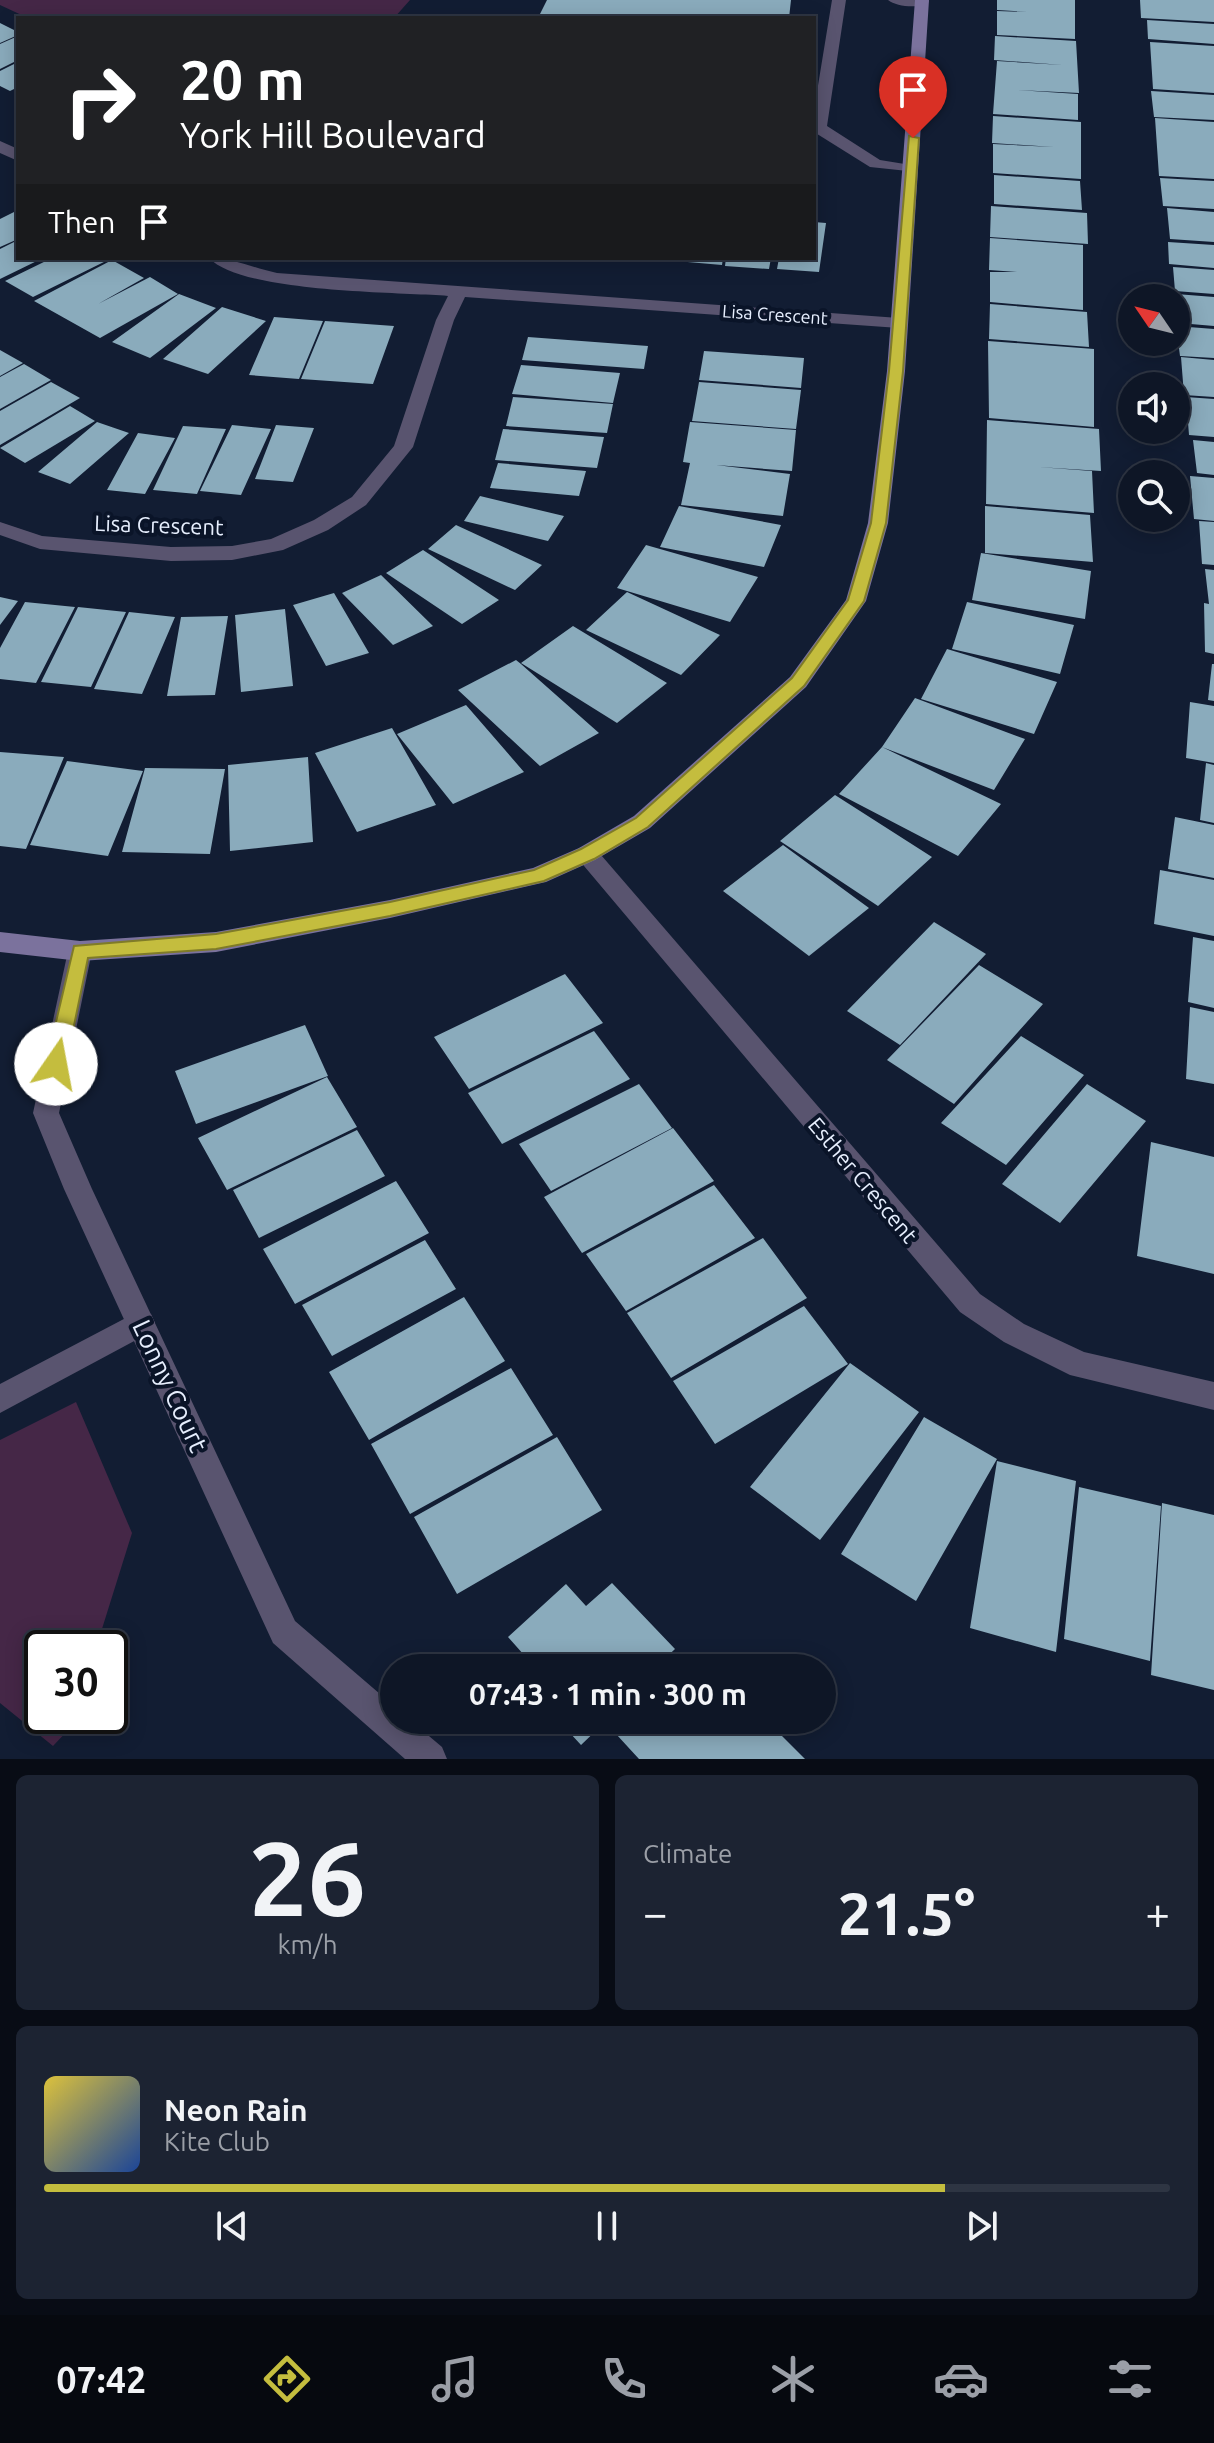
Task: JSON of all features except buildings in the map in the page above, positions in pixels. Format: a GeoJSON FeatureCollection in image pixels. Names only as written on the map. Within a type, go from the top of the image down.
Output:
{"type":"FeatureCollection","features":[{"type":"Feature","properties":{"kind":"street"},"geometry":{"type":"LineString","coordinates":[[839,0],[819,128],[876,164],[911,169]]}},
{"type":"Feature","properties":{"kind":"street"},"geometry":{"type":"LineString","coordinates":[[0,942],[80,951],[216,942],[375,912],[538,876],[587,854],[642,822],[798,682],[856,601],[878,523],[899,323],[922,1],[895,0]]}},
{"type":"Feature","properties":{"kind":"street","name":"Lisa Crescent"},"geometry":{"type":"LineString","coordinates":[[222,260],[251,273],[277,278],[899,323]]}},
{"type":"Feature","properties":{"kind":"street","name":"Lisa Crescent"},"geometry":{"type":"LineString","coordinates":[[0,528],[40,542],[171,554],[232,553],[276,545],[321,525],[359,501],[403,447],[445,320],[459,292]]}},
{"type":"Feature","properties":{"kind":"street","name":"Esther Crescent"},"geometry":{"type":"LineString","coordinates":[[587,854],[970,1303],[1014,1333],[1080,1365],[1214,1396]]}},
{"type":"Feature","properties":{"kind":"street","name":"Lonny Court"},"geometry":{"type":"LineString","coordinates":[[80,951],[46,1113],[284,1632],[430,1759]]}},
{"type":"Feature","properties":{"kind":"street"},"geometry":{"type":"LineString","coordinates":[[0,1399],[141,1323]]}},
{"type":"Feature","properties":{"kind":"shaded area"},"geometry":{"type":"Polygon","coordinates":[[[0,0],[410,0],[396,16],[24,16],[0,5],[0,0]]]}},
{"type":"Feature","properties":{"kind":"shaded area"},"geometry":{"type":"Polygon","coordinates":[[[76,1402],[132,1533],[102,1630],[24,1630],[24,1722],[0,1703],[0,1440],[76,1402]]]}},
{"type":"Feature","properties":{"kind":"shaded area"},"geometry":{"type":"Polygon","coordinates":[[[38,1734],[64,1734],[53,1746],[38,1734]]]}},
{"type":"Feature","properties":{"kind":"route"},"geometry":{"type":"LineString","coordinates":[[56,1064],[80,951],[216,942],[390,909],[538,876],[587,854],[642,822],[798,682],[856,601],[878,523],[896,371],[913,138]]}}]}
